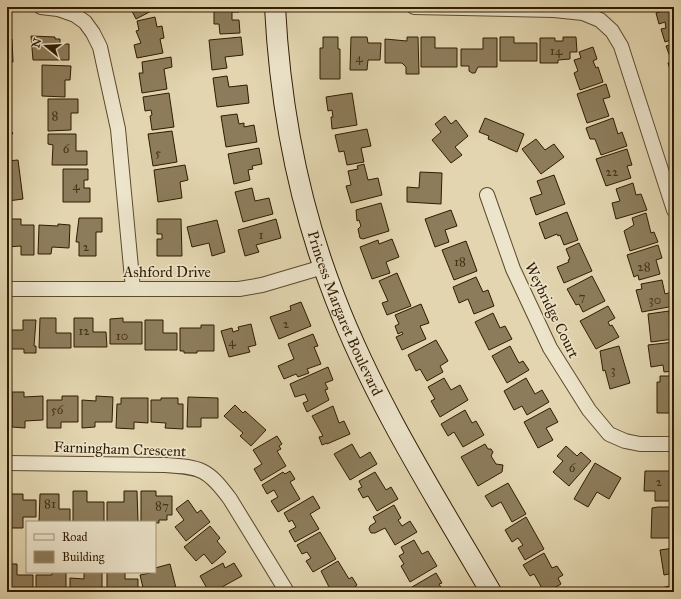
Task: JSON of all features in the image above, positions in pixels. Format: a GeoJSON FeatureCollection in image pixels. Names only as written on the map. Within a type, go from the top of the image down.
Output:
{"type":"FeatureCollection","features":[{"type":"Feature","properties":{"kind":"street"},"geometry":{"type":"LineString","coordinates":[[42,7],[58,9],[75,15],[85,22],[100,47],[118,129],[133,289]]}},
{"type":"Feature","properties":{"kind":"street","name":"Princess Margaret Boulevard"},"geometry":{"type":"LineString","coordinates":[[275,7],[277,43],[288,124],[304,196],[324,267],[357,349],[381,400],[491,592]]}},
{"type":"Feature","properties":{"kind":"street"},"geometry":{"type":"LineString","coordinates":[[414,7],[554,10],[583,13],[600,20],[612,31],[620,46],[674,210]]}},
{"type":"Feature","properties":{"kind":"street","name":"Weybridge Court"},"geometry":{"type":"LineString","coordinates":[[487,195],[513,269],[550,348],[589,410],[609,434],[625,441],[640,444],[674,444]]}},
{"type":"Feature","properties":{"kind":"street","name":"Ashford Drive"},"geometry":{"type":"LineString","coordinates":[[7,289],[239,289],[262,285],[324,267]]}},
{"type":"Feature","properties":{"kind":"street","name":"Farningham Crescent"},"geometry":{"type":"LineString","coordinates":[[7,463],[165,465],[186,466],[203,470],[220,486],[230,499],[286,592]]}},
{"type":"Feature","properties":{"kind":"building"},"geometry":{"type":"Polygon","coordinates":[[[130,7],[159,7],[136,19],[130,7]]]}},
{"type":"Feature","properties":{"kind":"building"},"geometry":{"type":"Polygon","coordinates":[[[214,7],[239,7],[239,12],[232,12],[232,20],[239,20],[240,33],[220,34],[219,24],[214,24],[214,7]]]}},
{"type":"Feature","properties":{"kind":"building"},"geometry":{"type":"Polygon","coordinates":[[[674,7],[674,39],[665,42],[661,29],[666,28],[665,22],[659,24],[656,13],[674,7]]]}},
{"type":"Feature","properties":{"kind":"building"},"geometry":{"type":"Polygon","coordinates":[[[155,17],[157,27],[162,26],[164,38],[160,39],[163,53],[137,58],[134,45],[141,43],[136,31],[139,30],[137,21],[155,17]]]}},
{"type":"Feature","properties":{"kind":"building"},"geometry":{"type":"Polygon","coordinates":[[[31,36],[55,37],[55,39],[60,39],[60,44],[69,44],[69,60],[33,60],[31,36]]]}},
{"type":"Feature","properties":{"kind":"building"},"geometry":{"type":"Polygon","coordinates":[[[241,37],[243,55],[225,57],[227,68],[212,70],[209,40],[241,37]]]}},
{"type":"Feature","properties":{"kind":"building"},"geometry":{"type":"Polygon","coordinates":[[[323,37],[338,37],[338,49],[340,49],[340,79],[320,79],[320,48],[323,48],[323,37]]]}},
{"type":"Feature","properties":{"kind":"building"},"geometry":{"type":"Polygon","coordinates":[[[351,37],[367,37],[368,43],[381,43],[380,60],[368,60],[367,70],[350,70],[351,37]]]}},
{"type":"Feature","properties":{"kind":"building"},"geometry":{"type":"Polygon","coordinates":[[[407,37],[418,37],[419,74],[406,74],[406,67],[402,63],[385,63],[385,39],[407,41],[407,37]]]}},
{"type":"Feature","properties":{"kind":"building"},"geometry":{"type":"Polygon","coordinates":[[[421,37],[435,37],[435,48],[457,48],[457,67],[421,67],[421,37]]]}},
{"type":"Feature","properties":{"kind":"building"},"geometry":{"type":"Polygon","coordinates":[[[500,37],[514,37],[514,43],[537,43],[537,61],[500,61],[500,37]]]}},
{"type":"Feature","properties":{"kind":"building"},"geometry":{"type":"Polygon","coordinates":[[[563,37],[576,37],[577,52],[570,52],[570,59],[558,60],[558,63],[540,63],[540,38],[555,38],[555,41],[563,41],[563,37]]]}},
{"type":"Feature","properties":{"kind":"building"},"geometry":{"type":"Polygon","coordinates":[[[483,38],[497,38],[497,67],[478,67],[475,73],[472,73],[469,71],[469,66],[461,66],[461,49],[483,49],[483,38]]]}},
{"type":"Feature","properties":{"kind":"building"},"geometry":{"type":"Polygon","coordinates":[[[7,39],[12,39],[13,62],[7,63],[7,39]]]}},
{"type":"Feature","properties":{"kind":"building"},"geometry":{"type":"Polygon","coordinates":[[[674,44],[674,75],[672,76],[668,63],[672,62],[666,46],[674,44]]]}},
{"type":"Feature","properties":{"kind":"building"},"geometry":{"type":"Polygon","coordinates":[[[593,47],[597,59],[593,61],[596,68],[598,67],[603,82],[580,90],[574,73],[578,71],[574,60],[581,58],[579,52],[593,47]]]}},
{"type":"Feature","properties":{"kind":"building"},"geometry":{"type":"Polygon","coordinates":[[[171,57],[172,67],[164,69],[167,89],[142,93],[139,73],[143,73],[142,62],[171,57]]]}},
{"type":"Feature","properties":{"kind":"building"},"geometry":{"type":"Polygon","coordinates":[[[42,65],[71,66],[70,80],[65,80],[65,97],[42,96],[42,65]]]}},
{"type":"Feature","properties":{"kind":"building"},"geometry":{"type":"Polygon","coordinates":[[[227,76],[229,87],[247,85],[249,103],[217,107],[213,78],[227,76]]]}},
{"type":"Feature","properties":{"kind":"building"},"geometry":{"type":"Polygon","coordinates":[[[606,84],[610,97],[603,99],[609,116],[587,123],[577,94],[606,84]]]}},
{"type":"Feature","properties":{"kind":"building"},"geometry":{"type":"Polygon","coordinates":[[[169,93],[174,127],[152,130],[150,116],[152,115],[151,110],[145,111],[143,97],[169,93]]]}},
{"type":"Feature","properties":{"kind":"building"},"geometry":{"type":"Polygon","coordinates":[[[352,93],[357,125],[332,129],[332,110],[328,111],[326,97],[352,93]]]}},
{"type":"Feature","properties":{"kind":"building"},"geometry":{"type":"Polygon","coordinates":[[[48,99],[78,99],[78,113],[71,113],[71,130],[48,131],[48,99]]]}},
{"type":"Feature","properties":{"kind":"building"},"geometry":{"type":"Polygon","coordinates":[[[237,114],[239,124],[244,123],[244,127],[254,125],[257,142],[226,147],[221,116],[237,114]]]}},
{"type":"Feature","properties":{"kind":"building"},"geometry":{"type":"Polygon","coordinates":[[[445,116],[451,124],[456,120],[468,136],[455,147],[462,155],[451,163],[432,140],[441,132],[435,124],[445,116]]]}},
{"type":"Feature","properties":{"kind":"building"},"geometry":{"type":"Polygon","coordinates":[[[485,118],[524,134],[517,152],[488,139],[489,136],[479,132],[485,118]]]}},
{"type":"Feature","properties":{"kind":"building"},"geometry":{"type":"Polygon","coordinates":[[[613,118],[618,134],[622,132],[627,146],[601,155],[595,139],[590,139],[586,128],[613,118]]]}},
{"type":"Feature","properties":{"kind":"building"},"geometry":{"type":"Polygon","coordinates":[[[7,128],[13,133],[7,141],[7,128]]]}},
{"type":"Feature","properties":{"kind":"building"},"geometry":{"type":"Polygon","coordinates":[[[367,129],[371,146],[361,148],[364,162],[347,165],[344,151],[339,152],[335,135],[367,129]]]}},
{"type":"Feature","properties":{"kind":"building"},"geometry":{"type":"Polygon","coordinates":[[[172,131],[177,162],[153,166],[148,134],[172,131]]]}},
{"type":"Feature","properties":{"kind":"building"},"geometry":{"type":"Polygon","coordinates":[[[48,134],[76,134],[76,151],[87,151],[87,165],[52,165],[53,145],[48,144],[48,134]]]}},
{"type":"Feature","properties":{"kind":"building"},"geometry":{"type":"Polygon","coordinates":[[[536,139],[545,150],[554,144],[564,157],[541,174],[522,149],[536,139]]]}},
{"type":"Feature","properties":{"kind":"building"},"geometry":{"type":"Polygon","coordinates":[[[259,148],[262,164],[252,166],[253,169],[248,170],[250,180],[234,184],[228,154],[259,148]]]}},
{"type":"Feature","properties":{"kind":"building"},"geometry":{"type":"Polygon","coordinates":[[[627,149],[632,165],[627,166],[631,178],[606,186],[596,159],[627,149]]]}},
{"type":"Feature","properties":{"kind":"building"},"geometry":{"type":"Polygon","coordinates":[[[18,160],[23,199],[8,201],[7,161],[18,160]]]}},
{"type":"Feature","properties":{"kind":"building"},"geometry":{"type":"Polygon","coordinates":[[[364,164],[368,180],[378,178],[382,195],[351,203],[346,186],[351,185],[348,171],[358,169],[357,166],[364,164]]]}},
{"type":"Feature","properties":{"kind":"building"},"geometry":{"type":"Polygon","coordinates":[[[185,165],[188,180],[180,182],[182,198],[158,202],[154,170],[185,165]]]}},
{"type":"Feature","properties":{"kind":"building"},"geometry":{"type":"Polygon","coordinates":[[[63,169],[88,169],[88,180],[84,180],[84,188],[90,188],[90,202],[63,202],[63,169]]]}},
{"type":"Feature","properties":{"kind":"building"},"geometry":{"type":"Polygon","coordinates":[[[420,172],[442,173],[441,204],[407,202],[407,187],[419,188],[420,172]]]}},
{"type":"Feature","properties":{"kind":"building"},"geometry":{"type":"Polygon","coordinates":[[[554,175],[565,204],[536,215],[530,198],[542,194],[537,181],[554,175]]]}},
{"type":"Feature","properties":{"kind":"building"},"geometry":{"type":"Polygon","coordinates":[[[633,183],[636,195],[641,194],[647,210],[616,219],[612,203],[620,201],[616,189],[633,183]]]}},
{"type":"Feature","properties":{"kind":"building"},"geometry":{"type":"Polygon","coordinates":[[[252,188],[255,201],[269,198],[273,214],[243,222],[235,192],[252,188]]]}},
{"type":"Feature","properties":{"kind":"building"},"geometry":{"type":"Polygon","coordinates":[[[381,203],[389,231],[363,239],[360,238],[358,229],[361,226],[359,220],[357,221],[356,210],[381,203]]]}},
{"type":"Feature","properties":{"kind":"building"},"geometry":{"type":"Polygon","coordinates":[[[451,210],[457,226],[445,230],[449,242],[435,247],[425,219],[451,210]]]}},
{"type":"Feature","properties":{"kind":"building"},"geometry":{"type":"Polygon","coordinates":[[[567,212],[578,240],[564,245],[560,235],[558,236],[557,234],[545,239],[539,223],[567,212]]]}},
{"type":"Feature","properties":{"kind":"building"},"geometry":{"type":"Polygon","coordinates":[[[646,213],[651,233],[654,232],[658,242],[630,251],[624,231],[634,225],[632,218],[646,213]]]}},
{"type":"Feature","properties":{"kind":"building"},"geometry":{"type":"Polygon","coordinates":[[[79,218],[102,218],[102,232],[96,232],[96,256],[79,256],[79,242],[76,242],[79,218]]]}},
{"type":"Feature","properties":{"kind":"building"},"geometry":{"type":"Polygon","coordinates":[[[7,219],[21,219],[21,225],[34,225],[34,255],[21,255],[21,246],[7,247],[7,219]]]}},
{"type":"Feature","properties":{"kind":"building"},"geometry":{"type":"Polygon","coordinates":[[[157,219],[181,219],[182,256],[157,256],[157,239],[162,239],[162,234],[157,234],[157,219]]]}},
{"type":"Feature","properties":{"kind":"building"},"geometry":{"type":"Polygon","coordinates":[[[276,219],[281,238],[256,245],[259,252],[245,256],[238,230],[276,219]]]}},
{"type":"Feature","properties":{"kind":"building"},"geometry":{"type":"Polygon","coordinates":[[[217,220],[225,252],[212,256],[209,243],[192,247],[187,227],[217,220]]]}},
{"type":"Feature","properties":{"kind":"building"},"geometry":{"type":"Polygon","coordinates":[[[58,224],[70,225],[69,248],[52,247],[51,254],[38,254],[39,225],[58,226],[58,224]]]}},
{"type":"Feature","properties":{"kind":"building"},"geometry":{"type":"Polygon","coordinates":[[[392,239],[399,257],[386,262],[390,273],[372,279],[360,247],[378,240],[379,244],[392,239]]]}},
{"type":"Feature","properties":{"kind":"building"},"geometry":{"type":"Polygon","coordinates":[[[466,241],[477,271],[454,280],[442,250],[466,241]]]}},
{"type":"Feature","properties":{"kind":"building"},"geometry":{"type":"Polygon","coordinates":[[[579,243],[592,271],[564,283],[557,267],[569,262],[568,260],[570,259],[566,249],[579,243]]]}},
{"type":"Feature","properties":{"kind":"building"},"geometry":{"type":"Polygon","coordinates":[[[658,245],[662,258],[656,260],[660,274],[639,280],[638,275],[634,277],[627,255],[658,245]]]}},
{"type":"Feature","properties":{"kind":"building"},"geometry":{"type":"Polygon","coordinates":[[[397,273],[411,306],[387,315],[382,303],[388,301],[379,281],[397,273]]]}},
{"type":"Feature","properties":{"kind":"building"},"geometry":{"type":"Polygon","coordinates":[[[592,276],[605,301],[583,312],[579,304],[576,305],[567,289],[592,276]]]}},
{"type":"Feature","properties":{"kind":"building"},"geometry":{"type":"Polygon","coordinates":[[[476,277],[483,292],[488,290],[494,306],[474,314],[468,299],[459,303],[453,287],[476,277]]]}},
{"type":"Feature","properties":{"kind":"building"},"geometry":{"type":"Polygon","coordinates":[[[662,280],[665,294],[672,292],[674,306],[642,312],[636,290],[642,289],[641,284],[662,280]]]}},
{"type":"Feature","properties":{"kind":"building"},"geometry":{"type":"Polygon","coordinates":[[[301,302],[311,326],[279,339],[270,317],[291,310],[290,306],[301,302]]]}},
{"type":"Feature","properties":{"kind":"building"},"geometry":{"type":"Polygon","coordinates":[[[421,304],[429,323],[420,326],[426,339],[402,350],[396,337],[403,334],[402,332],[398,334],[395,326],[399,324],[395,315],[421,304]]]}},
{"type":"Feature","properties":{"kind":"building"},"geometry":{"type":"Polygon","coordinates":[[[608,306],[615,318],[608,322],[610,326],[612,325],[619,337],[596,349],[580,321],[608,306]]]}},
{"type":"Feature","properties":{"kind":"building"},"geometry":{"type":"Polygon","coordinates":[[[669,311],[671,329],[674,329],[674,339],[651,342],[648,314],[669,311]]]}},
{"type":"Feature","properties":{"kind":"building"},"geometry":{"type":"Polygon","coordinates":[[[493,313],[500,328],[505,326],[512,339],[489,350],[475,322],[493,313]]]}},
{"type":"Feature","properties":{"kind":"building"},"geometry":{"type":"Polygon","coordinates":[[[40,318],[56,318],[56,333],[71,333],[71,348],[39,348],[40,318]]]}},
{"type":"Feature","properties":{"kind":"building"},"geometry":{"type":"Polygon","coordinates":[[[74,318],[93,318],[93,332],[106,332],[107,347],[74,347],[74,318]]]}},
{"type":"Feature","properties":{"kind":"building"},"geometry":{"type":"Polygon","coordinates":[[[123,318],[123,322],[142,322],[142,344],[110,344],[110,319],[123,318]]]}},
{"type":"Feature","properties":{"kind":"building"},"geometry":{"type":"Polygon","coordinates":[[[23,320],[36,320],[34,346],[36,346],[36,353],[24,353],[24,349],[7,349],[7,330],[23,330],[23,320]]]}},
{"type":"Feature","properties":{"kind":"building"},"geometry":{"type":"Polygon","coordinates":[[[145,320],[163,320],[163,333],[177,333],[177,350],[145,350],[145,320]]]}},
{"type":"Feature","properties":{"kind":"building"},"geometry":{"type":"Polygon","coordinates":[[[251,324],[256,345],[248,347],[250,352],[229,357],[221,331],[232,328],[233,332],[239,330],[238,327],[251,324]]]}},
{"type":"Feature","properties":{"kind":"building"},"geometry":{"type":"Polygon","coordinates":[[[201,325],[214,325],[214,351],[184,353],[184,351],[180,351],[180,328],[201,328],[201,325]]]}},
{"type":"Feature","properties":{"kind":"building"},"geometry":{"type":"Polygon","coordinates":[[[313,334],[318,346],[314,347],[321,364],[307,369],[309,373],[298,377],[296,374],[284,379],[278,366],[294,359],[288,344],[313,334]]]}},
{"type":"Feature","properties":{"kind":"building"},"geometry":{"type":"Polygon","coordinates":[[[436,340],[448,361],[440,366],[443,372],[427,381],[420,369],[416,371],[408,355],[436,340]]]}},
{"type":"Feature","properties":{"kind":"building"},"geometry":{"type":"Polygon","coordinates":[[[674,342],[674,371],[664,372],[663,365],[651,367],[648,345],[674,342]]]}},
{"type":"Feature","properties":{"kind":"building"},"geometry":{"type":"Polygon","coordinates":[[[510,346],[519,363],[523,361],[529,370],[507,383],[492,356],[510,346]]]}},
{"type":"Feature","properties":{"kind":"building"},"geometry":{"type":"Polygon","coordinates":[[[619,346],[630,383],[610,389],[605,370],[603,371],[600,351],[619,346]]]}},
{"type":"Feature","properties":{"kind":"building"},"geometry":{"type":"Polygon","coordinates":[[[328,367],[333,380],[325,383],[328,389],[325,390],[329,400],[307,412],[303,403],[308,401],[305,394],[295,397],[290,384],[328,367]]]}},
{"type":"Feature","properties":{"kind":"building"},"geometry":{"type":"Polygon","coordinates":[[[660,376],[674,376],[674,413],[657,413],[657,382],[660,382],[660,376]]]}},
{"type":"Feature","properties":{"kind":"building"},"geometry":{"type":"Polygon","coordinates":[[[444,378],[451,390],[460,385],[468,400],[440,417],[431,401],[435,399],[428,387],[444,378]]]}},
{"type":"Feature","properties":{"kind":"building"},"geometry":{"type":"Polygon","coordinates":[[[526,378],[535,394],[542,390],[549,402],[527,415],[522,406],[514,410],[504,391],[526,378]]]}},
{"type":"Feature","properties":{"kind":"building"},"geometry":{"type":"Polygon","coordinates":[[[12,392],[24,392],[24,397],[43,396],[43,420],[25,421],[25,428],[12,427],[12,392]]]}},
{"type":"Feature","properties":{"kind":"building"},"geometry":{"type":"Polygon","coordinates":[[[62,396],[78,396],[78,422],[61,422],[61,428],[47,428],[47,400],[62,400],[62,396]]]}},
{"type":"Feature","properties":{"kind":"building"},"geometry":{"type":"Polygon","coordinates":[[[96,396],[113,397],[112,422],[95,422],[95,427],[82,428],[82,400],[96,401],[96,396]]]}},
{"type":"Feature","properties":{"kind":"building"},"geometry":{"type":"Polygon","coordinates":[[[7,397],[9,397],[9,428],[7,428],[7,397]]]}},
{"type":"Feature","properties":{"kind":"building"},"geometry":{"type":"Polygon","coordinates":[[[188,397],[218,398],[218,418],[201,418],[201,427],[187,427],[188,397]]]}},
{"type":"Feature","properties":{"kind":"building"},"geometry":{"type":"Polygon","coordinates":[[[121,398],[148,398],[148,423],[134,422],[134,429],[116,428],[117,404],[121,404],[121,398]]]}},
{"type":"Feature","properties":{"kind":"building"},"geometry":{"type":"Polygon","coordinates":[[[161,398],[178,398],[178,404],[183,404],[183,429],[165,428],[166,423],[151,422],[151,400],[161,400],[161,398]]]}},
{"type":"Feature","properties":{"kind":"building"},"geometry":{"type":"Polygon","coordinates":[[[235,405],[243,413],[245,411],[266,430],[251,446],[240,436],[243,433],[224,416],[235,405]]]}},
{"type":"Feature","properties":{"kind":"building"},"geometry":{"type":"Polygon","coordinates":[[[333,406],[339,423],[344,421],[350,434],[322,445],[319,437],[323,436],[312,416],[333,406]]]}},
{"type":"Feature","properties":{"kind":"building"},"geometry":{"type":"Polygon","coordinates":[[[550,408],[558,422],[546,428],[553,440],[538,448],[524,422],[550,408]]]}},
{"type":"Feature","properties":{"kind":"building"},"geometry":{"type":"Polygon","coordinates":[[[465,410],[472,423],[476,421],[484,435],[463,447],[454,432],[448,436],[441,424],[465,410]]]}},
{"type":"Feature","properties":{"kind":"building"},"geometry":{"type":"Polygon","coordinates":[[[277,436],[282,444],[279,446],[281,449],[277,451],[286,466],[261,481],[254,469],[262,464],[253,450],[277,436]]]}},
{"type":"Feature","properties":{"kind":"building"},"geometry":{"type":"Polygon","coordinates":[[[352,444],[360,458],[370,452],[377,464],[350,480],[334,454],[352,444]]]}},
{"type":"Feature","properties":{"kind":"building"},"geometry":{"type":"Polygon","coordinates":[[[485,444],[488,449],[491,449],[493,452],[491,456],[496,464],[503,465],[502,472],[478,486],[461,457],[485,444]]]}},
{"type":"Feature","properties":{"kind":"building"},"geometry":{"type":"Polygon","coordinates":[[[566,446],[577,456],[581,452],[591,461],[569,486],[553,472],[563,461],[557,456],[566,446]]]}},
{"type":"Feature","properties":{"kind":"building"},"geometry":{"type":"Polygon","coordinates":[[[595,463],[621,478],[609,499],[597,492],[588,507],[574,499],[595,463]]]}},
{"type":"Feature","properties":{"kind":"building"},"geometry":{"type":"Polygon","coordinates":[[[290,471],[295,479],[290,482],[300,499],[278,512],[271,501],[278,497],[274,490],[267,494],[262,485],[283,472],[285,474],[290,471]]]}},
{"type":"Feature","properties":{"kind":"building"},"geometry":{"type":"Polygon","coordinates":[[[645,471],[674,471],[673,501],[655,501],[655,491],[644,491],[645,471]]]}},
{"type":"Feature","properties":{"kind":"building"},"geometry":{"type":"Polygon","coordinates":[[[375,472],[386,490],[391,487],[398,499],[377,511],[368,496],[363,498],[358,489],[362,487],[359,481],[375,472]]]}},
{"type":"Feature","properties":{"kind":"building"},"geometry":{"type":"Polygon","coordinates":[[[508,483],[526,514],[512,522],[501,502],[492,507],[485,496],[508,483]]]}},
{"type":"Feature","properties":{"kind":"building"},"geometry":{"type":"Polygon","coordinates":[[[73,491],[87,491],[87,502],[104,502],[104,521],[73,521],[73,491]]]}},
{"type":"Feature","properties":{"kind":"building"},"geometry":{"type":"Polygon","coordinates":[[[124,491],[137,491],[138,521],[107,521],[107,502],[124,502],[124,491]]]}},
{"type":"Feature","properties":{"kind":"building"},"geometry":{"type":"Polygon","coordinates":[[[141,491],[156,491],[156,496],[172,496],[172,515],[167,515],[167,520],[159,520],[159,523],[156,523],[156,521],[141,521],[141,491]]]}},
{"type":"Feature","properties":{"kind":"building"},"geometry":{"type":"Polygon","coordinates":[[[7,494],[23,494],[23,500],[36,500],[36,517],[23,517],[23,528],[7,528],[7,494]]]}},
{"type":"Feature","properties":{"kind":"building"},"geometry":{"type":"Polygon","coordinates":[[[40,494],[59,494],[59,509],[70,509],[70,521],[39,521],[40,494]]]}},
{"type":"Feature","properties":{"kind":"building"},"geometry":{"type":"Polygon","coordinates":[[[313,496],[320,508],[310,514],[319,529],[295,542],[289,531],[296,527],[292,520],[289,522],[284,513],[313,496]]]}},
{"type":"Feature","properties":{"kind":"building"},"geometry":{"type":"Polygon","coordinates":[[[188,500],[197,513],[201,510],[210,522],[186,541],[175,527],[184,520],[176,509],[188,500]]]}},
{"type":"Feature","properties":{"kind":"building"},"geometry":{"type":"Polygon","coordinates":[[[394,505],[401,518],[398,520],[402,526],[410,521],[417,532],[395,545],[385,528],[375,533],[371,533],[369,529],[370,526],[376,522],[373,517],[394,505]]]}},
{"type":"Feature","properties":{"kind":"building"},"geometry":{"type":"Polygon","coordinates":[[[674,507],[674,538],[651,538],[652,508],[674,507]]]}},
{"type":"Feature","properties":{"kind":"building"},"geometry":{"type":"Polygon","coordinates":[[[526,517],[544,549],[525,560],[518,548],[523,545],[518,538],[512,542],[505,530],[526,517]]]}},
{"type":"Feature","properties":{"kind":"building"},"geometry":{"type":"Polygon","coordinates":[[[210,526],[220,538],[217,541],[226,552],[212,564],[204,554],[196,561],[184,547],[210,526]]]}},
{"type":"Feature","properties":{"kind":"building"},"geometry":{"type":"Polygon","coordinates":[[[320,532],[336,559],[313,572],[306,561],[311,558],[307,552],[302,554],[297,545],[320,532]]]}},
{"type":"Feature","properties":{"kind":"building"},"geometry":{"type":"Polygon","coordinates":[[[414,540],[422,554],[428,551],[437,566],[410,582],[401,566],[404,564],[399,556],[404,553],[401,547],[414,540]]]}},
{"type":"Feature","properties":{"kind":"building"},"geometry":{"type":"Polygon","coordinates":[[[674,548],[674,573],[664,575],[660,550],[674,548]]]}},
{"type":"Feature","properties":{"kind":"building"},"geometry":{"type":"Polygon","coordinates":[[[544,553],[552,568],[557,566],[563,575],[558,578],[561,584],[547,592],[544,592],[534,574],[530,576],[523,565],[544,553]]]}},
{"type":"Feature","properties":{"kind":"building"},"geometry":{"type":"Polygon","coordinates":[[[338,561],[349,579],[352,577],[357,585],[349,592],[324,592],[329,587],[321,571],[338,561]]]}},
{"type":"Feature","properties":{"kind":"building"},"geometry":{"type":"Polygon","coordinates":[[[223,563],[225,568],[234,563],[242,576],[222,587],[223,591],[221,592],[209,592],[200,576],[223,563]]]}},
{"type":"Feature","properties":{"kind":"building"},"geometry":{"type":"Polygon","coordinates":[[[7,564],[17,564],[17,575],[33,575],[33,592],[7,592],[7,564]]]}},
{"type":"Feature","properties":{"kind":"building"},"geometry":{"type":"Polygon","coordinates":[[[170,564],[176,588],[158,592],[144,592],[140,575],[156,573],[156,568],[170,564]]]}},
{"type":"Feature","properties":{"kind":"building"},"geometry":{"type":"Polygon","coordinates":[[[52,573],[66,573],[66,592],[36,592],[36,575],[52,575],[52,573]]]}},
{"type":"Feature","properties":{"kind":"building"},"geometry":{"type":"Polygon","coordinates":[[[84,573],[102,573],[102,592],[70,592],[70,578],[84,579],[84,573]]]}},
{"type":"Feature","properties":{"kind":"building"},"geometry":{"type":"Polygon","coordinates":[[[107,573],[125,573],[125,579],[138,579],[138,592],[107,592],[107,573]]]}},
{"type":"Feature","properties":{"kind":"building"},"geometry":{"type":"Polygon","coordinates":[[[436,573],[442,583],[439,584],[443,591],[449,588],[452,592],[415,592],[412,587],[436,573]]]}},
{"type":"Feature","properties":{"kind":"building"},"geometry":{"type":"Polygon","coordinates":[[[674,585],[674,592],[653,592],[653,590],[674,585]]]}},
{"type":"Feature","properties":{"kind":"building"},"geometry":{"type":"Polygon","coordinates":[[[565,587],[568,592],[556,592],[565,587]]]}}]}
